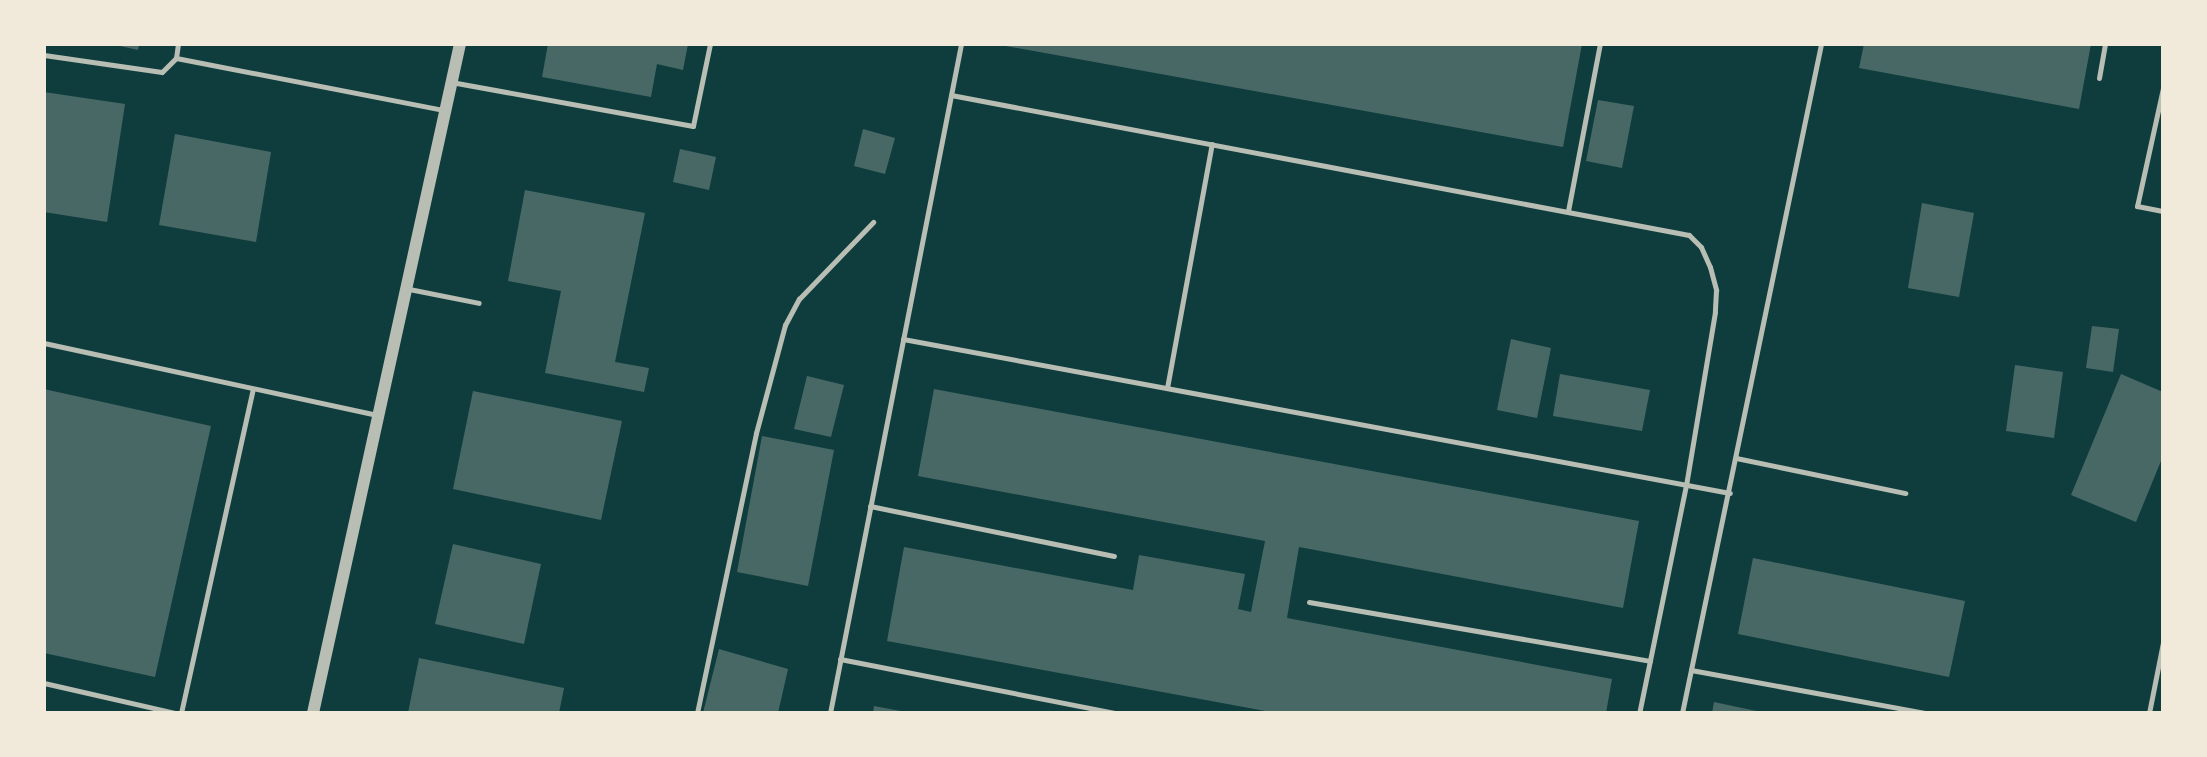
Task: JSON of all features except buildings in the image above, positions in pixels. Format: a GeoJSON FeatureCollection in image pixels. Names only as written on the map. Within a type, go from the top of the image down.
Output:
{"type":"FeatureCollection","features":[{"type":"Feature","properties":{"kind":"street"},"geometry":{"type":"LineString","coordinates":[[313,713],[460,44]]}},
{"type":"Feature","properties":{"kind":"lane"},"geometry":{"type":"LineString","coordinates":[[44,55],[162,72],[176,58],[178,44]]}},
{"type":"Feature","properties":{"kind":"lane"},"geometry":{"type":"LineString","coordinates":[[451,82],[693,126],[710,44]]}},
{"type":"Feature","properties":{"kind":"lane"},"geometry":{"type":"LineString","coordinates":[[830,713],[961,44]]}},
{"type":"Feature","properties":{"kind":"lane"},"geometry":{"type":"LineString","coordinates":[[1568,211],[1600,44]]}},
{"type":"Feature","properties":{"kind":"lane"},"geometry":{"type":"LineString","coordinates":[[1682,713],[1730,493],[1821,44]]}},
{"type":"Feature","properties":{"kind":"lane"},"geometry":{"type":"LineString","coordinates":[[2099,78],[2105,44]]}},
{"type":"Feature","properties":{"kind":"lane"},"geometry":{"type":"LineString","coordinates":[[176,58],[444,110]]}},
{"type":"Feature","properties":{"kind":"lane"},"geometry":{"type":"LineString","coordinates":[[2163,88],[2137,206],[2163,211]]}},
{"type":"Feature","properties":{"kind":"lane"},"geometry":{"type":"LineString","coordinates":[[951,95],[1689,235],[1701,247],[1710,267],[1716,290],[1716,312],[1686,485],[1639,713]]}},
{"type":"Feature","properties":{"kind":"lane"},"geometry":{"type":"LineString","coordinates":[[1167,388],[1212,144]]}},
{"type":"Feature","properties":{"kind":"lane"},"geometry":{"type":"LineString","coordinates":[[697,713],[757,433],[785,325],[799,299],[873,222]]}},
{"type":"Feature","properties":{"kind":"lane"},"geometry":{"type":"LineString","coordinates":[[405,288],[480,303]]}},
{"type":"Feature","properties":{"kind":"lane"},"geometry":{"type":"LineString","coordinates":[[903,339],[1730,493]]}},
{"type":"Feature","properties":{"kind":"lane"},"geometry":{"type":"LineString","coordinates":[[44,343],[378,415]]}},
{"type":"Feature","properties":{"kind":"lane"},"geometry":{"type":"LineString","coordinates":[[181,713],[253,389]]}},
{"type":"Feature","properties":{"kind":"lane"},"geometry":{"type":"LineString","coordinates":[[1736,458],[1905,493]]}},
{"type":"Feature","properties":{"kind":"lane"},"geometry":{"type":"LineString","coordinates":[[870,506],[1114,556]]}},
{"type":"Feature","properties":{"kind":"lane"},"geometry":{"type":"LineString","coordinates":[[1309,602],[1650,661]]}},
{"type":"Feature","properties":{"kind":"lane"},"geometry":{"type":"LineString","coordinates":[[2149,713],[2163,642]]}},
{"type":"Feature","properties":{"kind":"lane"},"geometry":{"type":"LineString","coordinates":[[840,659],[1116,713]]}},
{"type":"Feature","properties":{"kind":"lane"},"geometry":{"type":"LineString","coordinates":[[1691,670],[1926,713]]}},
{"type":"Feature","properties":{"kind":"lane"},"geometry":{"type":"LineString","coordinates":[[44,683],[176,713]]}}]}
